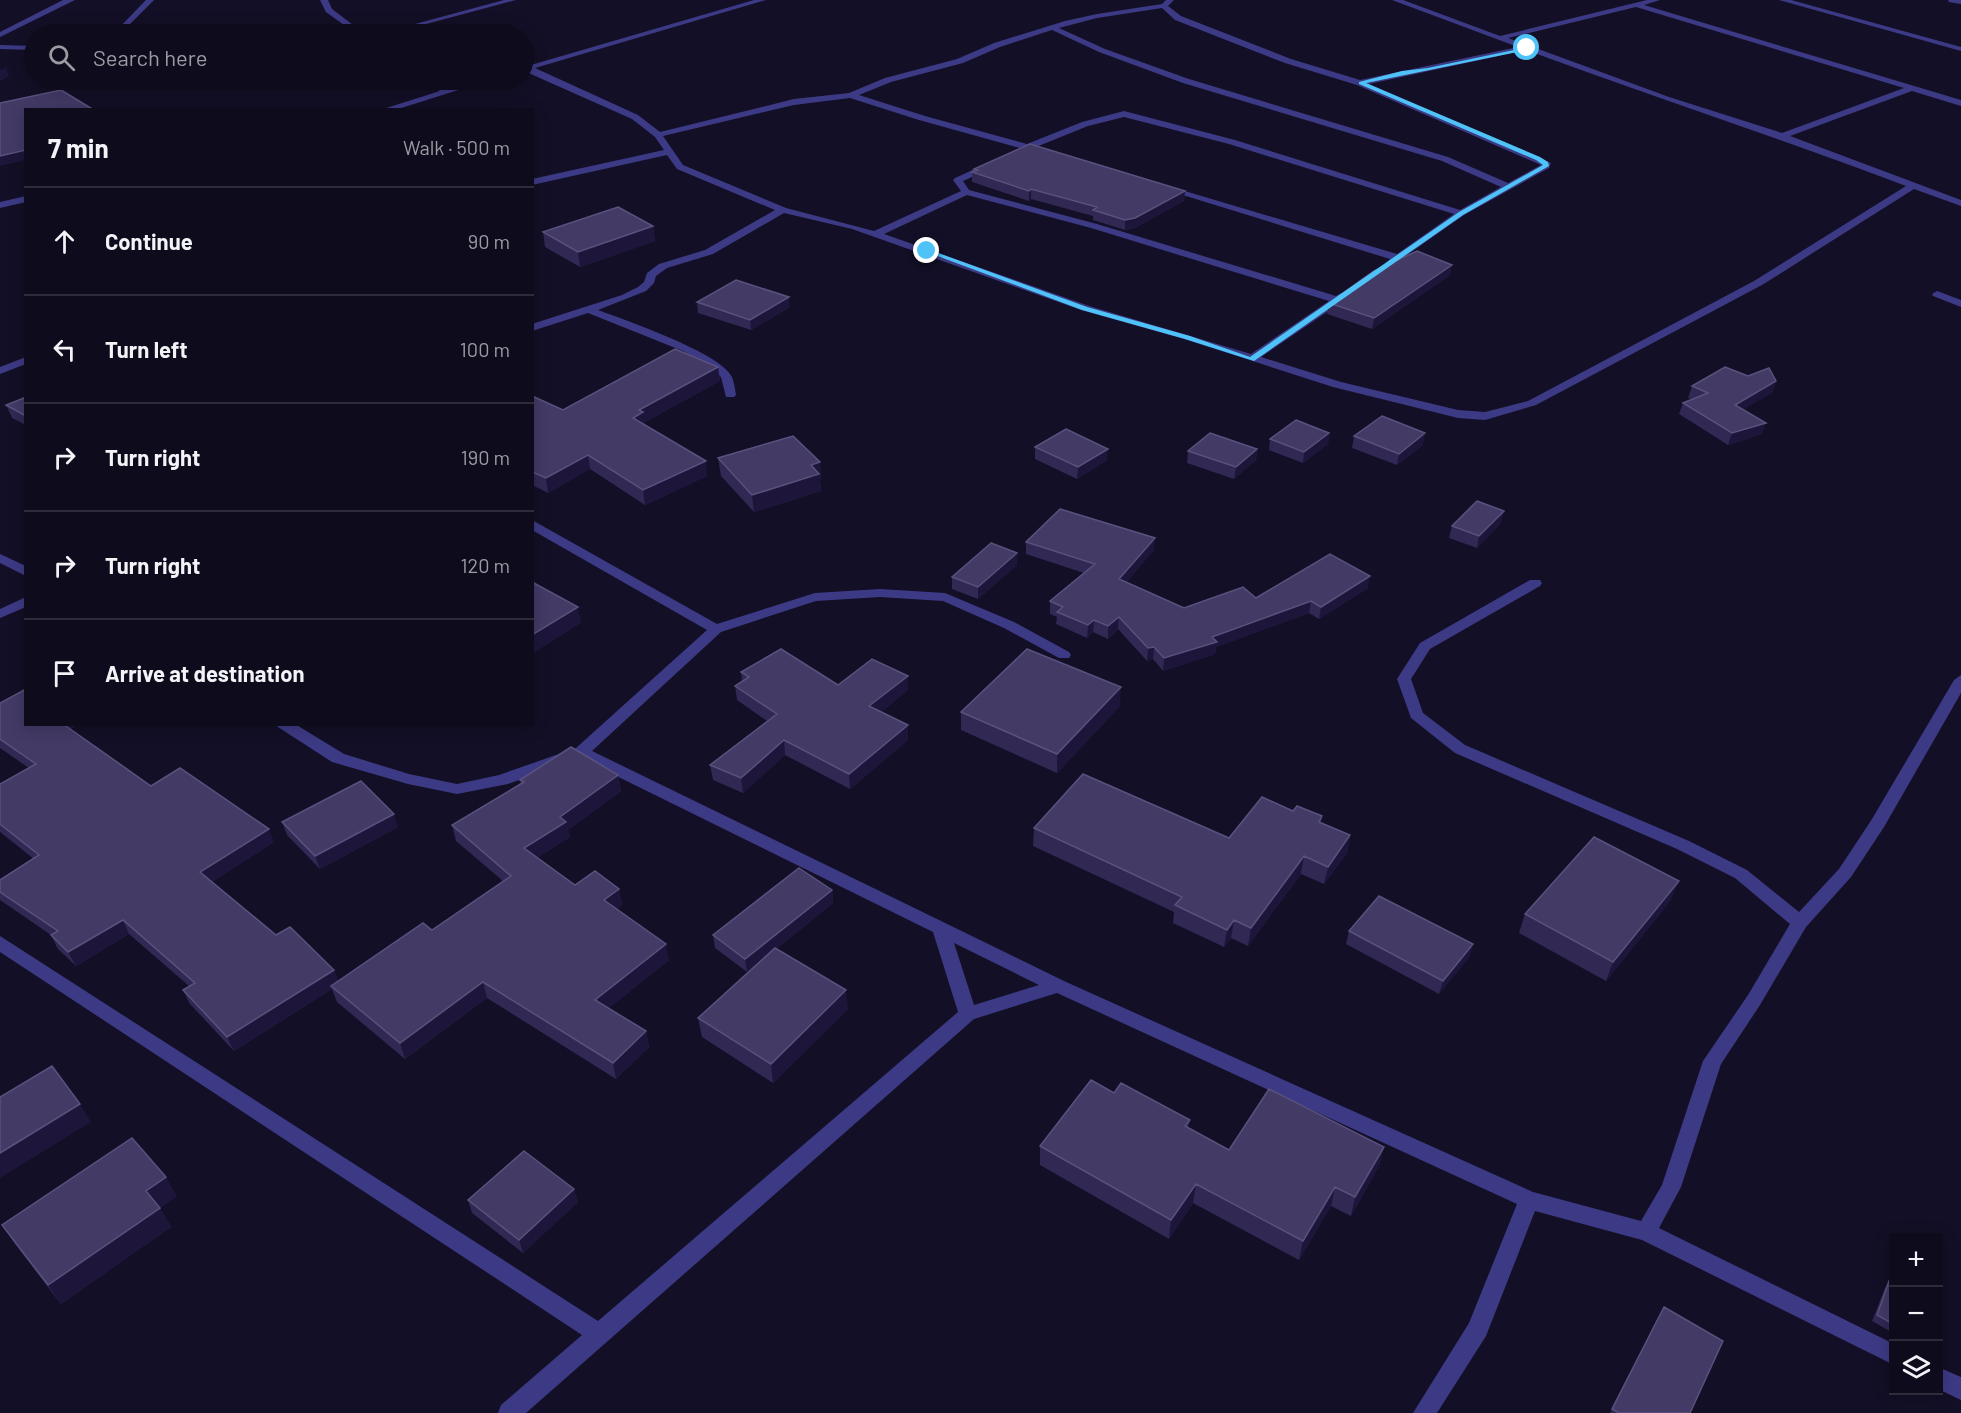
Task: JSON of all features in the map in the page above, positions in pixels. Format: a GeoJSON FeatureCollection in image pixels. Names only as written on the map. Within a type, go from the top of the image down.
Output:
{"type":"FeatureCollection","features":[{"type":"Feature","properties":{"kind":"street"},"geometry":{"type":"LineString","coordinates":[[41,0],[60,3]]}},
{"type":"Feature","properties":{"kind":"street"},"geometry":{"type":"LineString","coordinates":[[0,35],[60,3],[71,0]]}},
{"type":"Feature","properties":{"kind":"street"},"geometry":{"type":"LineString","coordinates":[[126,24],[150,0]]}},
{"type":"Feature","properties":{"kind":"street"},"geometry":{"type":"LineString","coordinates":[[324,0],[329,10],[347,24]]}},
{"type":"Feature","properties":{"kind":"street"},"geometry":{"type":"LineString","coordinates":[[420,24],[512,0]]}},
{"type":"Feature","properties":{"kind":"street"},"geometry":{"type":"LineString","coordinates":[[534,65],[762,0]]}},
{"type":"Feature","properties":{"kind":"street"},"geometry":{"type":"LineString","coordinates":[[1396,0],[1666,99],[1782,136],[1961,203]]}},
{"type":"Feature","properties":{"kind":"street"},"geometry":{"type":"LineString","coordinates":[[1500,38],[1656,0]]}},
{"type":"Feature","properties":{"kind":"street"},"geometry":{"type":"LineString","coordinates":[[1783,0],[1961,49]]}},
{"type":"Feature","properties":{"kind":"street"},"geometry":{"type":"LineString","coordinates":[[1952,0],[1961,2]]}},
{"type":"Feature","properties":{"kind":"street"},"geometry":{"type":"LineString","coordinates":[[658,135],[794,102],[851,95],[888,80],[960,61],[997,45],[1053,28],[1097,16],[1167,3],[1178,18],[1242,44],[1360,83],[1546,163],[1546,166],[1461,213],[1381,270]]}},
{"type":"Feature","properties":{"kind":"street"},"geometry":{"type":"LineString","coordinates":[[1636,5],[1961,103]]}},
{"type":"Feature","properties":{"kind":"street"},"geometry":{"type":"LineString","coordinates":[[1053,28],[1078,42],[1148,65],[1186,81],[1445,159],[1509,187]]}},
{"type":"Feature","properties":{"kind":"street"},"geometry":{"type":"LineString","coordinates":[[0,47],[24,48]]}},
{"type":"Feature","properties":{"kind":"street"},"geometry":{"type":"LineString","coordinates":[[1360,83],[1402,72],[1428,70],[1527,48]]}},
{"type":"Feature","properties":{"kind":"street"},"geometry":{"type":"LineString","coordinates":[[534,72],[635,117],[658,135],[680,167],[692,174],[783,210],[855,227],[1084,308],[1188,337],[1337,385],[1458,414],[1485,416],[1532,403],[1758,283],[1912,186]]}},
{"type":"Feature","properties":{"kind":"street"},"geometry":{"type":"LineString","coordinates":[[1782,136],[1912,88]]}},
{"type":"Feature","properties":{"kind":"street"},"geometry":{"type":"LineString","coordinates":[[391,108],[450,90]]}},
{"type":"Feature","properties":{"kind":"street"},"geometry":{"type":"LineString","coordinates":[[851,95],[922,118],[1051,154]]}},
{"type":"Feature","properties":{"kind":"street"},"geometry":{"type":"LineString","coordinates":[[966,192],[958,180],[1085,124],[1124,114],[1232,142],[1461,213]]}},
{"type":"Feature","properties":{"kind":"street"},"geometry":{"type":"LineString","coordinates":[[534,182],[668,152]]}},
{"type":"Feature","properties":{"kind":"street"},"geometry":{"type":"LineString","coordinates":[[1152,184],[1398,258]]}},
{"type":"Feature","properties":{"kind":"street"},"geometry":{"type":"LineString","coordinates":[[875,234],[966,192],[1094,226],[1337,300]]}},
{"type":"Feature","properties":{"kind":"street"},"geometry":{"type":"LineString","coordinates":[[0,205],[24,199]]}},
{"type":"Feature","properties":{"kind":"street"},"geometry":{"type":"LineString","coordinates":[[534,327],[590,310],[642,289],[657,270],[709,252],[783,210]]}},
{"type":"Feature","properties":{"kind":"street"},"geometry":{"type":"LineString","coordinates":[[1251,359],[1355,288]]}},
{"type":"Feature","properties":{"kind":"street"},"geometry":{"type":"LineString","coordinates":[[1937,294],[1961,304]]}},
{"type":"Feature","properties":{"kind":"street"},"geometry":{"type":"LineString","coordinates":[[590,310],[643,333],[689,348],[726,376],[730,395]]}},
{"type":"Feature","properties":{"kind":"street"},"geometry":{"type":"LineString","coordinates":[[0,371],[24,361]]}},
{"type":"Feature","properties":{"kind":"street"},"geometry":{"type":"LineString","coordinates":[[534,525],[716,629]]}},
{"type":"Feature","properties":{"kind":"street"},"geometry":{"type":"LineString","coordinates":[[0,558],[24,571]]}},
{"type":"Feature","properties":{"kind":"street"},"geometry":{"type":"LineString","coordinates":[[1535,583],[1425,646],[1404,679],[1416,715],[1460,749],[1683,845],[1741,874],[1800,922]]}},
{"type":"Feature","properties":{"kind":"street"},"geometry":{"type":"LineString","coordinates":[[286,726],[338,758],[408,779],[457,789],[502,780],[581,752],[716,629],[815,597],[880,593],[945,597],[1009,625],[1064,655]]}},
{"type":"Feature","properties":{"kind":"street"},"geometry":{"type":"LineString","coordinates":[[0,614],[24,602]]}},
{"type":"Feature","properties":{"kind":"street"},"geometry":{"type":"LineString","coordinates":[[1646,1232],[1671,1187],[1712,1061],[1754,1000],[1800,922],[1845,873],[1878,823],[1961,680]]}},
{"type":"Feature","properties":{"kind":"street"},"geometry":{"type":"LineString","coordinates":[[581,752],[1058,986],[1529,1200],[1646,1232],[1889,1353]]}},
{"type":"Feature","properties":{"kind":"street"},"geometry":{"type":"LineString","coordinates":[[940,927],[968,1014]]}},
{"type":"Feature","properties":{"kind":"street"},"geometry":{"type":"LineString","coordinates":[[0,943],[599,1334]]}},
{"type":"Feature","properties":{"kind":"street"},"geometry":{"type":"LineString","coordinates":[[509,1413],[968,1014],[1058,986]]}},
{"type":"Feature","properties":{"kind":"street"},"geometry":{"type":"LineString","coordinates":[[1424,1413],[1478,1329],[1529,1200]]}},
{"type":"Feature","properties":{"kind":"street"},"geometry":{"type":"LineString","coordinates":[[1943,1380],[1961,1389]]}},
{"type":"Feature","properties":{"kind":"building"},"geometry":{"type":"Polygon","coordinates":[[[61,90],[91,108],[24,108],[24,150],[0,156],[0,103],[61,90]]]}},
{"type":"Feature","properties":{"kind":"building"},"geometry":{"type":"Polygon","coordinates":[[[1030,144],[1185,191],[1135,218],[1125,220],[1093,210],[1097,207],[1031,189],[1029,191],[972,172],[978,170],[974,169],[1030,144]]]}},
{"type":"Feature","properties":{"kind":"building"},"geometry":{"type":"Polygon","coordinates":[[[618,207],[653,226],[578,252],[543,232],[618,207]]]}},
{"type":"Feature","properties":{"kind":"building"},"geometry":{"type":"Polygon","coordinates":[[[1417,251],[1452,265],[1374,318],[1329,303],[1374,271],[1417,251]]]}},
{"type":"Feature","properties":{"kind":"building"},"geometry":{"type":"Polygon","coordinates":[[[736,280],[789,297],[750,320],[697,302],[736,280]]]}},
{"type":"Feature","properties":{"kind":"building"},"geometry":{"type":"Polygon","coordinates":[[[675,349],[718,367],[639,410],[643,412],[633,418],[706,461],[643,490],[588,455],[546,478],[534,473],[534,397],[563,410],[675,349]]]}},
{"type":"Feature","properties":{"kind":"building"},"geometry":{"type":"Polygon","coordinates":[[[1725,367],[1748,376],[1769,368],[1776,381],[1735,405],[1766,423],[1732,433],[1683,403],[1708,393],[1692,386],[1725,367]]]}},
{"type":"Feature","properties":{"kind":"building"},"geometry":{"type":"Polygon","coordinates":[[[24,398],[24,415],[6,405],[24,398]]]}},
{"type":"Feature","properties":{"kind":"building"},"geometry":{"type":"Polygon","coordinates":[[[1382,416],[1425,433],[1399,454],[1354,436],[1382,416]]]}},
{"type":"Feature","properties":{"kind":"building"},"geometry":{"type":"Polygon","coordinates":[[[1296,420],[1329,433],[1304,452],[1270,439],[1296,420]]]}},
{"type":"Feature","properties":{"kind":"building"},"geometry":{"type":"Polygon","coordinates":[[[1066,429],[1108,449],[1078,467],[1035,447],[1066,429]]]}},
{"type":"Feature","properties":{"kind":"building"},"geometry":{"type":"Polygon","coordinates":[[[1210,433],[1257,449],[1236,467],[1188,451],[1210,433]]]}},
{"type":"Feature","properties":{"kind":"building"},"geometry":{"type":"Polygon","coordinates":[[[793,436],[820,462],[811,465],[819,474],[752,495],[718,458],[793,436]]]}},
{"type":"Feature","properties":{"kind":"building"},"geometry":{"type":"Polygon","coordinates":[[[1477,501],[1504,511],[1479,536],[1452,526],[1477,501]]]}},
{"type":"Feature","properties":{"kind":"building"},"geometry":{"type":"Polygon","coordinates":[[[1060,509],[1155,538],[1119,579],[1184,608],[1243,587],[1256,598],[1330,554],[1370,576],[1321,607],[1311,601],[1212,637],[1217,642],[1164,658],[1154,647],[1148,648],[1119,617],[1108,626],[1094,620],[1088,625],[1057,612],[1063,607],[1050,601],[1095,564],[1026,542],[1060,509]]]}},
{"type":"Feature","properties":{"kind":"building"},"geometry":{"type":"Polygon","coordinates":[[[991,543],[1017,553],[978,587],[952,577],[991,543]]]}},
{"type":"Feature","properties":{"kind":"building"},"geometry":{"type":"Polygon","coordinates":[[[534,583],[578,607],[534,634],[534,583]]]}},
{"type":"Feature","properties":{"kind":"building"},"geometry":{"type":"Polygon","coordinates":[[[781,649],[838,685],[872,659],[908,676],[869,706],[908,725],[849,774],[784,740],[741,778],[710,765],[777,714],[735,686],[749,677],[741,672],[781,649]]]}},
{"type":"Feature","properties":{"kind":"building"},"geometry":{"type":"Polygon","coordinates":[[[1027,649],[1121,687],[1057,754],[961,712],[1027,649]]]}},
{"type":"Feature","properties":{"kind":"building"},"geometry":{"type":"Polygon","coordinates":[[[24,690],[24,726],[66,726],[151,786],[180,768],[269,829],[200,872],[276,935],[290,927],[334,970],[227,1037],[183,990],[195,983],[123,920],[68,952],[51,935],[58,931],[0,892],[0,880],[39,855],[0,824],[0,784],[36,764],[0,739],[0,703],[24,690]]]}},
{"type":"Feature","properties":{"kind":"building"},"geometry":{"type":"Polygon","coordinates":[[[571,747],[618,775],[560,817],[566,822],[524,848],[575,885],[595,871],[619,889],[604,900],[666,944],[595,1000],[646,1031],[613,1063],[483,982],[400,1043],[331,986],[423,923],[432,930],[511,876],[452,825],[524,782],[520,780],[571,747]]]}},
{"type":"Feature","properties":{"kind":"building"},"geometry":{"type":"Polygon","coordinates":[[[1083,774],[1229,838],[1262,797],[1293,811],[1297,806],[1322,816],[1319,822],[1350,835],[1328,867],[1304,856],[1251,928],[1234,920],[1227,930],[1175,905],[1182,897],[1034,828],[1083,774]]]}},
{"type":"Feature","properties":{"kind":"building"},"geometry":{"type":"Polygon","coordinates":[[[361,781],[394,814],[315,856],[282,822],[361,781]]]}},
{"type":"Feature","properties":{"kind":"building"},"geometry":{"type":"Polygon","coordinates":[[[1594,837],[1679,881],[1613,962],[1525,914],[1594,837]]]}},
{"type":"Feature","properties":{"kind":"building"},"geometry":{"type":"Polygon","coordinates":[[[799,868],[832,890],[745,959],[713,935],[799,868]]]}},
{"type":"Feature","properties":{"kind":"building"},"geometry":{"type":"Polygon","coordinates":[[[1379,896],[1473,944],[1443,981],[1349,931],[1379,896]]]}},
{"type":"Feature","properties":{"kind":"building"},"geometry":{"type":"Polygon","coordinates":[[[775,948],[846,990],[771,1064],[698,1018],[775,948]]]}},
{"type":"Feature","properties":{"kind":"building"},"geometry":{"type":"Polygon","coordinates":[[[52,1066],[80,1104],[0,1153],[0,1097],[52,1066]]]}},
{"type":"Feature","properties":{"kind":"building"},"geometry":{"type":"Polygon","coordinates":[[[1091,1080],[1114,1093],[1121,1083],[1190,1120],[1185,1126],[1229,1150],[1269,1089],[1384,1147],[1355,1197],[1335,1187],[1303,1241],[1196,1184],[1171,1220],[1040,1146],[1091,1080]]]}},
{"type":"Feature","properties":{"kind":"building"},"geometry":{"type":"Polygon","coordinates":[[[132,1138],[166,1177],[146,1191],[160,1208],[48,1285],[2,1225],[132,1138]]]}},
{"type":"Feature","properties":{"kind":"building"},"geometry":{"type":"Polygon","coordinates":[[[524,1151],[574,1189],[519,1240],[468,1200],[524,1151]]]}},
{"type":"Feature","properties":{"kind":"building"},"geometry":{"type":"Polygon","coordinates":[[[1889,1281],[1889,1322],[1877,1315],[1889,1281]]]}},
{"type":"Feature","properties":{"kind":"building"},"geometry":{"type":"Polygon","coordinates":[[[1664,1307],[1723,1341],[1690,1413],[1619,1413],[1612,1409],[1664,1307]]]}},
{"type":"Feature","properties":{"kind":"route"},"geometry":{"type":"LineString","coordinates":[[927,251],[1084,308],[1188,337],[1251,359],[1461,213],[1546,166],[1546,163],[1538,159],[1360,83],[1402,72],[1428,70],[1527,48]]}}]}
